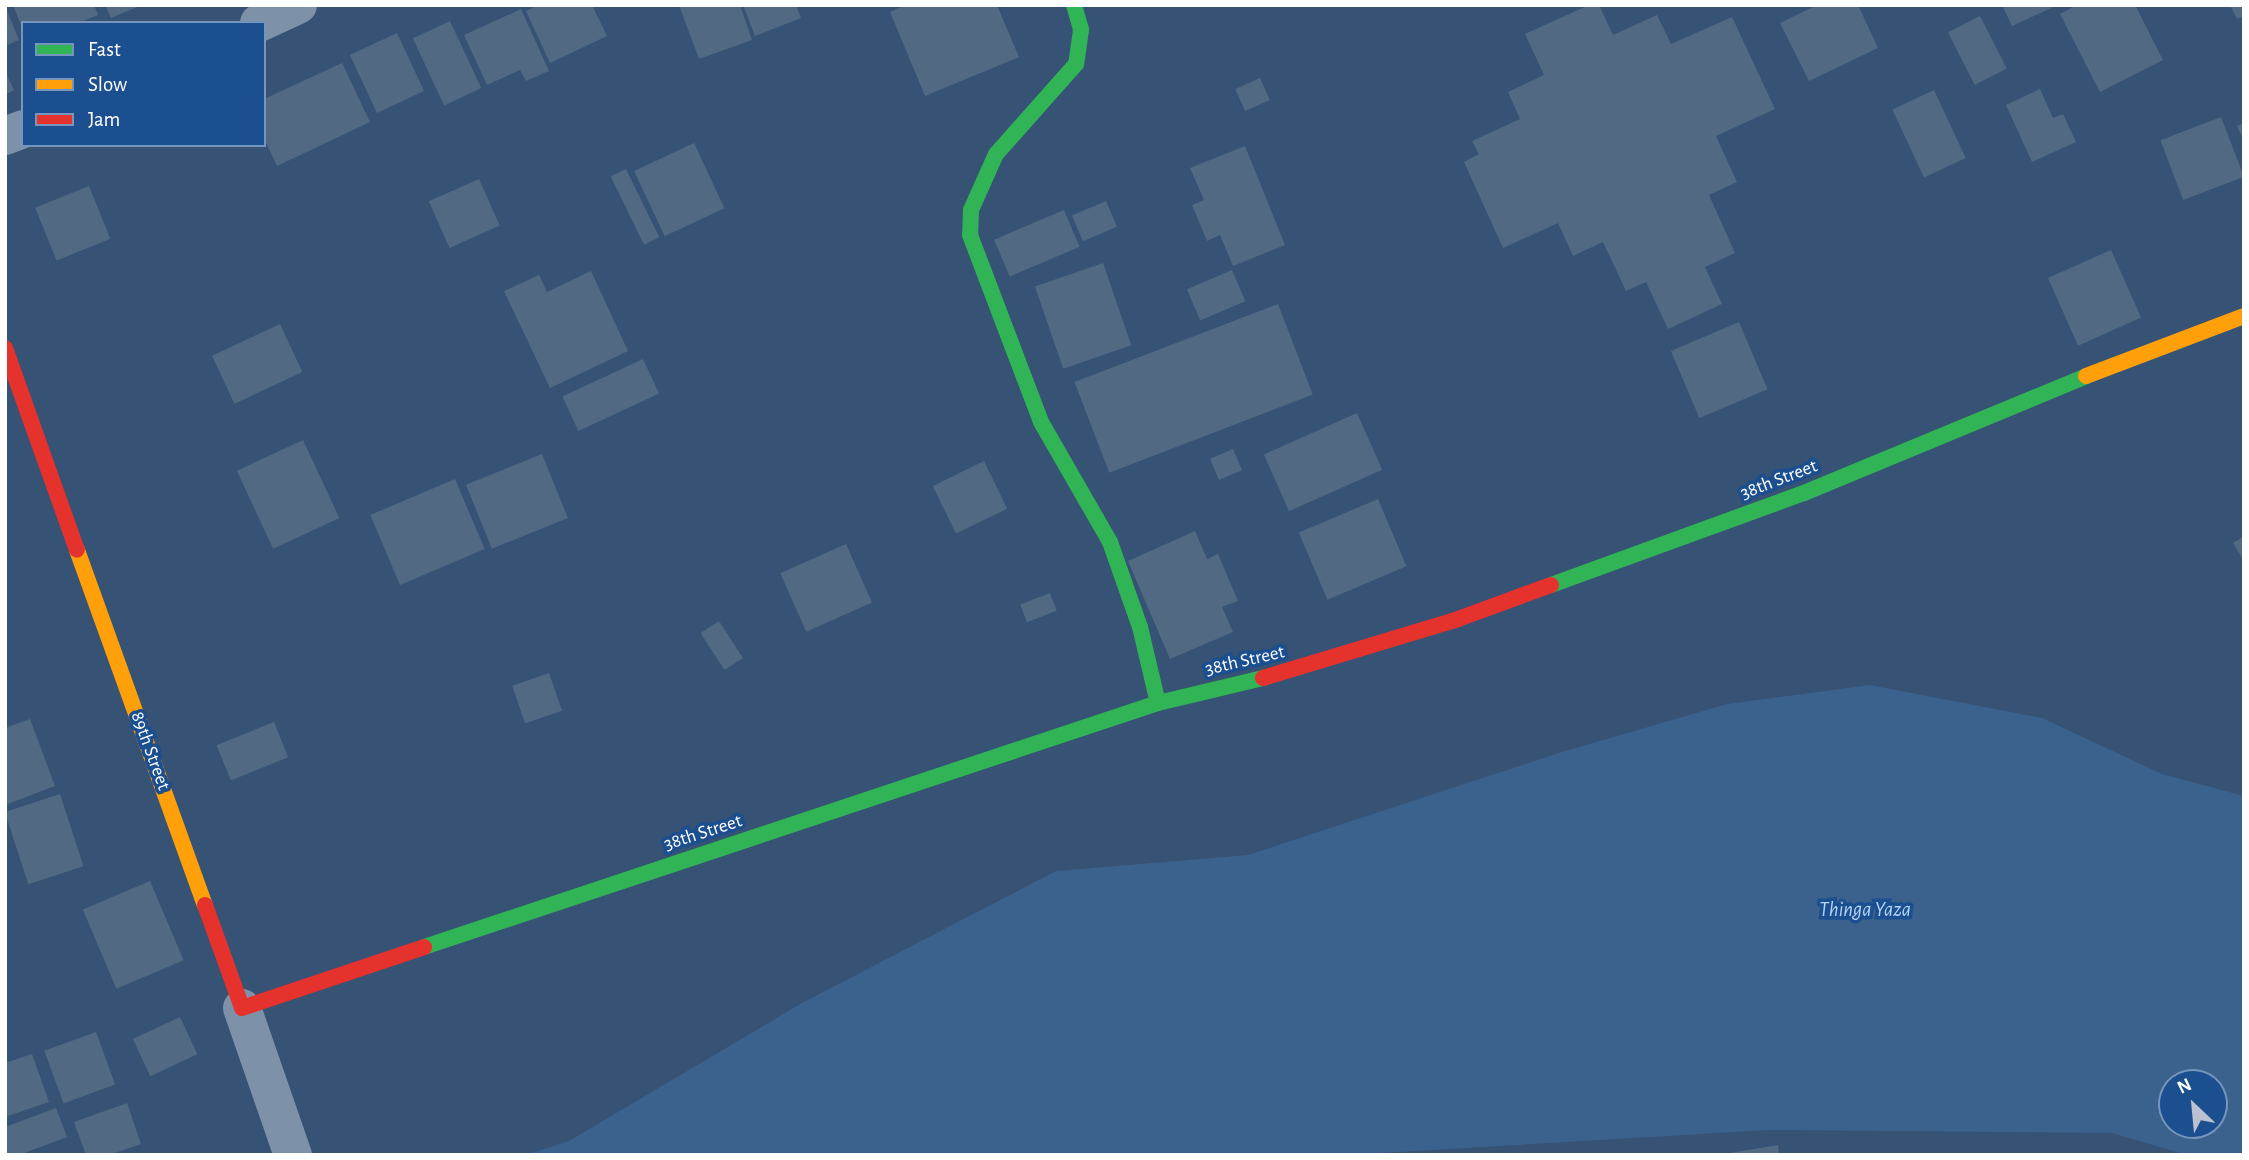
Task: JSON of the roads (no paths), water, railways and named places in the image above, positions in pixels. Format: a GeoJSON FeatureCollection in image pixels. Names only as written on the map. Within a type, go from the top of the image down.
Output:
{"type":"FeatureCollection","features":[{"type":"Feature","properties":{"kind":"main road"},"geometry":{"type":"LineString","coordinates":[[1074,5],[1081,30],[1076,64],[996,154],[971,210],[970,235],[1041,422],[1110,542],[1140,627],[1158,703]]}},
{"type":"Feature","properties":{"kind":"main road","name":"38th Street"},"geometry":{"type":"LineString","coordinates":[[242,1007],[1158,703],[1306,668],[1458,620],[1804,494],[2123,361],[2244,316]]}},
{"type":"Feature","properties":{"kind":"main road","name":"89th Street"},"geometry":{"type":"LineString","coordinates":[[5,348],[242,1007]]}},
{"type":"Feature","properties":{"kind":"street"},"geometry":{"type":"LineString","coordinates":[[263,21],[298,5]]}},
{"type":"Feature","properties":{"kind":"street","name":"89th Street"},"geometry":{"type":"LineString","coordinates":[[242,1007],[289,1153]]}},
{"type":"Feature","properties":{"kind":"water","name":"Thinga Yaza"},"geometry":{"type":"Polygon","coordinates":[[[1870,685],[2042,718],[2162,774],[2244,796],[2244,1155],[2187,1155],[2112,1133],[1769,1130],[1349,1155],[526,1155],[569,1141],[802,1003],[1056,871],[1248,855],[1562,752],[1727,704],[1870,685]]]}}]}
